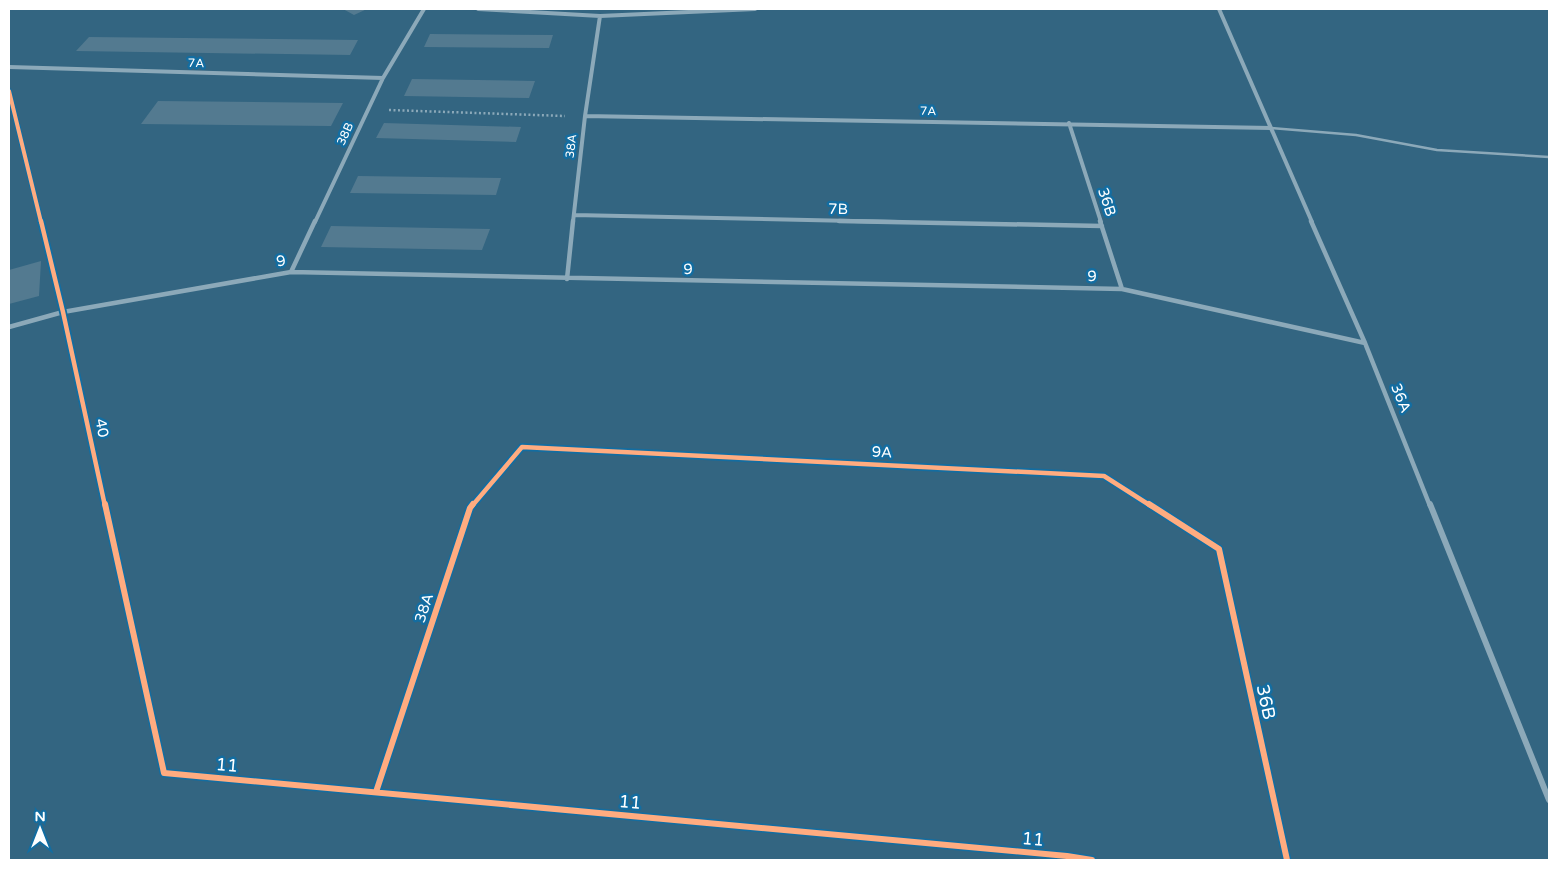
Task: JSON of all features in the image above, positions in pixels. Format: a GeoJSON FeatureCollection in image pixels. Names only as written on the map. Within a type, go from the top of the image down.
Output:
{"type":"FeatureCollection","features":[{"type":"Feature","properties":{"kind":"street","name":"38B"},"geometry":{"type":"LineString","coordinates":[[291,272],[383,78],[424,9]]}},
{"type":"Feature","properties":{"kind":"street"},"geometry":{"type":"LineString","coordinates":[[478,9],[600,16],[755,9]]}},
{"type":"Feature","properties":{"kind":"street","name":"36A"},"geometry":{"type":"LineString","coordinates":[[1219,9],[1365,343],[1549,800]]}},
{"type":"Feature","properties":{"kind":"street","name":"38A"},"geometry":{"type":"LineString","coordinates":[[566,279],[585,116],[600,16]]}},
{"type":"Feature","properties":{"kind":"street","name":"7A"},"geometry":{"type":"LineString","coordinates":[[9,67],[383,78]]}},
{"type":"Feature","properties":{"kind":"street","name":"40"},"geometry":{"type":"LineString","coordinates":[[9,91],[11,110],[64,312],[164,773]]}},
{"type":"Feature","properties":{"kind":"street","name":"7A"},"geometry":{"type":"LineString","coordinates":[[585,116],[1271,128]]}},
{"type":"Feature","properties":{"kind":"street","name":"36B"},"geometry":{"type":"LineString","coordinates":[[1069,123],[1122,289]]}},
{"type":"Feature","properties":{"kind":"street","name":"7B"},"geometry":{"type":"LineString","coordinates":[[574,215],[1102,226]]}},
{"type":"Feature","properties":{"kind":"street","name":"9"},"geometry":{"type":"LineString","coordinates":[[9,327],[64,312],[291,272],[1122,289],[1365,343]]}},
{"type":"Feature","properties":{"kind":"street","name":"38A"},"geometry":{"type":"LineString","coordinates":[[376,792],[470,508],[522,448]]}},
{"type":"Feature","properties":{"kind":"street","name":"9A"},"geometry":{"type":"LineString","coordinates":[[522,448],[1104,476],[1219,549]]}},
{"type":"Feature","properties":{"kind":"street","name":"36B"},"geometry":{"type":"LineString","coordinates":[[1219,549],[1287,860]]}},
{"type":"Feature","properties":{"kind":"street","name":"11"},"geometry":{"type":"LineString","coordinates":[[164,773],[1067,856],[1092,860]]}},
{"type":"Feature","properties":{"kind":"lane"},"geometry":{"type":"LineString","coordinates":[[1271,128],[1356,135],[1437,150],[1528,154],[1549,157]]}},
{"type":"Feature","properties":{"kind":"path"},"geometry":{"type":"LineString","coordinates":[[368,110],[585,116]]}},
{"type":"Feature","properties":{"kind":"building"},"geometry":{"type":"Polygon","coordinates":[[[343,9],[367,9],[354,15],[343,9]]]}},
{"type":"Feature","properties":{"kind":"building"},"geometry":{"type":"Polygon","coordinates":[[[430,34],[553,35],[549,48],[424,47],[430,34]]]}},
{"type":"Feature","properties":{"kind":"building"},"geometry":{"type":"Polygon","coordinates":[[[89,37],[358,40],[350,55],[76,51],[89,37]]]}},
{"type":"Feature","properties":{"kind":"building"},"geometry":{"type":"Polygon","coordinates":[[[412,79],[535,81],[529,98],[404,96],[412,79]]]}},
{"type":"Feature","properties":{"kind":"building"},"geometry":{"type":"Polygon","coordinates":[[[158,101],[343,103],[331,126],[141,124],[158,101]]]}},
{"type":"Feature","properties":{"kind":"building"},"geometry":{"type":"Polygon","coordinates":[[[384,123],[521,127],[516,142],[376,138],[384,123]]]}},
{"type":"Feature","properties":{"kind":"building"},"geometry":{"type":"Polygon","coordinates":[[[358,176],[501,178],[496,195],[350,193],[358,176]]]}},
{"type":"Feature","properties":{"kind":"building"},"geometry":{"type":"Polygon","coordinates":[[[331,226],[490,229],[482,250],[321,247],[331,226]]]}},
{"type":"Feature","properties":{"kind":"building"},"geometry":{"type":"Polygon","coordinates":[[[41,261],[39,296],[9,304],[9,270],[41,261]]]}},
{"type":"Feature","properties":{"kind":"cycle path"},"geometry":{"type":"LineString","coordinates":[[9,91],[63,312],[164,773],[1067,856],[1092,860]]}},
{"type":"Feature","properties":{"kind":"cycle path"},"geometry":{"type":"LineString","coordinates":[[376,792],[470,508],[522,447],[1104,476],[1219,549],[1287,860]]}}]}
